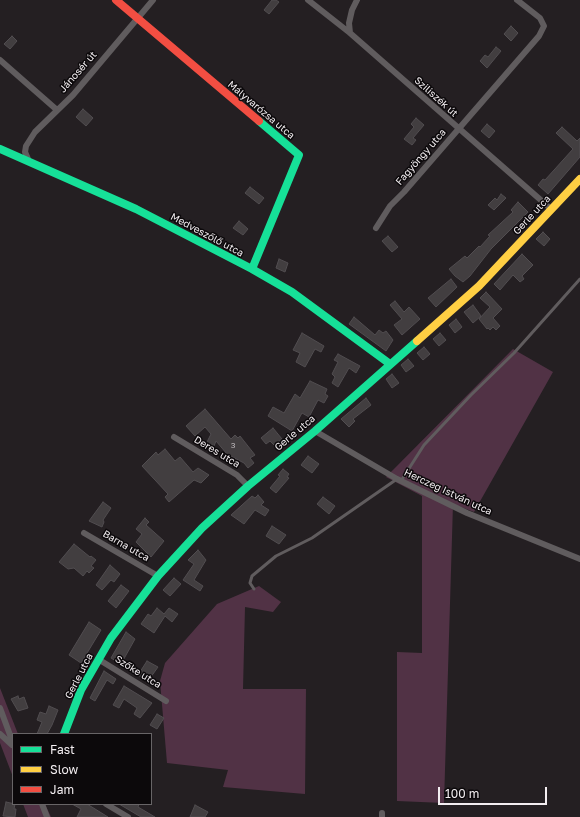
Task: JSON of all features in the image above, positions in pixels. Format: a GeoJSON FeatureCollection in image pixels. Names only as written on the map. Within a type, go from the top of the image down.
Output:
{"type":"FeatureCollection","features":[{"type":"Feature","properties":{"kind":"street","name":"Mályvarózsa utca"},"geometry":{"type":"LineString","coordinates":[[116,0],[298,155],[252,269]]}},
{"type":"Feature","properties":{"kind":"street","name":"Jánosér út"},"geometry":{"type":"LineString","coordinates":[[28,160],[25,152],[30,138],[73,95],[153,0]]}},
{"type":"Feature","properties":{"kind":"street","name":"Sziliszék út"},"geometry":{"type":"LineString","coordinates":[[308,0],[350,33],[458,130],[551,209]]}},
{"type":"Feature","properties":{"kind":"street"},"geometry":{"type":"LineString","coordinates":[[350,33],[349,23],[352,10],[357,0]]}},
{"type":"Feature","properties":{"kind":"street","name":"Fagyöngy utca"},"geometry":{"type":"LineString","coordinates":[[376,228],[390,206],[539,36],[544,26],[540,18],[518,0]]}},
{"type":"Feature","properties":{"kind":"street"},"geometry":{"type":"LineString","coordinates":[[0,60],[57,110]]}},
{"type":"Feature","properties":{"kind":"street","name":"Medveszőlő utca"},"geometry":{"type":"LineString","coordinates":[[0,149],[28,160],[136,209],[252,269],[292,292],[390,364]]}},
{"type":"Feature","properties":{"kind":"street","name":"Gerle utca"},"geometry":{"type":"LineString","coordinates":[[64,733],[81,690],[111,638],[158,576],[202,528],[248,486],[315,430],[479,286],[580,179]]}},
{"type":"Feature","properties":{"kind":"street","name":"Herczeg István utca"},"geometry":{"type":"LineString","coordinates":[[315,430],[399,480],[467,513],[580,558]]}},
{"type":"Feature","properties":{"kind":"street","name":"Deres utca"},"geometry":{"type":"LineString","coordinates":[[174,437],[237,476],[248,486]]}},
{"type":"Feature","properties":{"kind":"street","name":"Barna utca"},"geometry":{"type":"LineString","coordinates":[[84,533],[158,576]]}},
{"type":"Feature","properties":{"kind":"street","name":"Szőke utca"},"geometry":{"type":"LineString","coordinates":[[98,659],[166,701]]}},
{"type":"Feature","properties":{"kind":"street"},"geometry":{"type":"LineString","coordinates":[[0,708],[12,740]]}},
{"type":"Feature","properties":{"kind":"street"},"geometry":{"type":"LineString","coordinates":[[0,734],[12,745]]}},
{"type":"Feature","properties":{"kind":"street"},"geometry":{"type":"LineString","coordinates":[[42,805],[47,817]]}},
{"type":"Feature","properties":{"kind":"street"},"geometry":{"type":"LineString","coordinates":[[108,805],[128,817]]}},
{"type":"Feature","properties":{"kind":"lane"},"geometry":{"type":"LineString","coordinates":[[254,589],[250,583],[252,576],[271,560],[312,538],[399,480],[424,445],[471,395],[514,353],[580,279]]}},
{"type":"Feature","properties":{"kind":"shaded area"},"geometry":{"type":"Polygon","coordinates":[[[513,349],[553,372],[474,512],[453,504],[444,803],[397,801],[397,652],[422,653],[422,496],[386,477],[513,349]]]}},
{"type":"Feature","properties":{"kind":"shaded area"},"geometry":{"type":"Polygon","coordinates":[[[259,586],[281,602],[273,612],[245,607],[243,689],[306,689],[305,794],[223,787],[228,770],[167,763],[160,681],[165,663],[217,604],[259,586]]]}},
{"type":"Feature","properties":{"kind":"shaded area"},"geometry":{"type":"Polygon","coordinates":[[[0,688],[18,733],[12,733],[12,774],[0,743],[0,688]]]}},
{"type":"Feature","properties":{"kind":"shaded area"},"geometry":{"type":"Polygon","coordinates":[[[23,805],[45,805],[51,817],[28,817],[23,805]]]}},
{"type":"Feature","properties":{"kind":"building"},"geometry":{"type":"Polygon","coordinates":[[[272,0],[279,2],[269,14],[264,10],[272,0]]]}},
{"type":"Feature","properties":{"kind":"building"},"geometry":{"type":"Polygon","coordinates":[[[511,26],[518,33],[511,41],[504,34],[511,26]]]}},
{"type":"Feature","properties":{"kind":"building"},"geometry":{"type":"Polygon","coordinates":[[[12,36],[17,41],[10,49],[4,44],[12,36]]]}},
{"type":"Feature","properties":{"kind":"building"},"geometry":{"type":"Polygon","coordinates":[[[496,47],[501,51],[487,68],[480,61],[485,55],[488,57],[496,47]]]}},
{"type":"Feature","properties":{"kind":"building"},"geometry":{"type":"Polygon","coordinates":[[[83,109],[93,118],[86,126],[76,117],[83,109]]]}},
{"type":"Feature","properties":{"kind":"building"},"geometry":{"type":"Polygon","coordinates":[[[416,118],[424,125],[413,138],[416,140],[412,145],[404,139],[414,127],[411,124],[416,118]]]}},
{"type":"Feature","properties":{"kind":"building"},"geometry":{"type":"Polygon","coordinates":[[[487,124],[495,131],[489,138],[481,131],[487,124]]]}},
{"type":"Feature","properties":{"kind":"building"},"geometry":{"type":"Polygon","coordinates":[[[562,127],[577,141],[580,138],[580,157],[548,194],[538,185],[543,179],[545,180],[573,149],[556,133],[562,127]]]}},
{"type":"Feature","properties":{"kind":"building"},"geometry":{"type":"Polygon","coordinates":[[[250,187],[264,198],[259,204],[245,193],[250,187]]]}},
{"type":"Feature","properties":{"kind":"building"},"geometry":{"type":"Polygon","coordinates":[[[501,194],[506,198],[494,210],[488,205],[495,198],[497,200],[501,194]]]}},
{"type":"Feature","properties":{"kind":"building"},"geometry":{"type":"Polygon","coordinates":[[[518,202],[528,212],[491,249],[470,276],[463,282],[455,276],[449,269],[465,256],[467,258],[479,246],[480,247],[490,236],[488,235],[513,212],[511,210],[518,202]]]}},
{"type":"Feature","properties":{"kind":"building"},"geometry":{"type":"Polygon","coordinates":[[[239,221],[248,229],[243,235],[233,228],[239,221]]]}},
{"type":"Feature","properties":{"kind":"building"},"geometry":{"type":"Polygon","coordinates":[[[543,232],[550,239],[544,246],[536,239],[543,232]]]}},
{"type":"Feature","properties":{"kind":"building"},"geometry":{"type":"Polygon","coordinates":[[[388,236],[398,247],[392,252],[382,241],[388,236]]]}},
{"type":"Feature","properties":{"kind":"building"},"geometry":{"type":"Polygon","coordinates":[[[522,254],[533,265],[522,276],[524,279],[520,282],[513,275],[500,290],[494,284],[522,254]]]}},
{"type":"Feature","properties":{"kind":"building"},"geometry":{"type":"Polygon","coordinates":[[[279,259],[288,263],[285,272],[276,268],[279,259]]]}},
{"type":"Feature","properties":{"kind":"building"},"geometry":{"type":"Polygon","coordinates":[[[451,279],[457,287],[436,307],[428,298],[451,279]]]}},
{"type":"Feature","properties":{"kind":"building"},"geometry":{"type":"Polygon","coordinates":[[[486,292],[502,309],[493,318],[500,326],[496,330],[493,327],[490,330],[488,328],[487,329],[479,319],[490,307],[480,298],[486,292]]]}},
{"type":"Feature","properties":{"kind":"building"},"geometry":{"type":"Polygon","coordinates":[[[395,301],[404,312],[409,307],[420,319],[402,335],[394,325],[402,319],[390,305],[395,301]]]}},
{"type":"Feature","properties":{"kind":"building"},"geometry":{"type":"Polygon","coordinates":[[[473,305],[481,316],[473,323],[464,312],[473,305]]]}},
{"type":"Feature","properties":{"kind":"building"},"geometry":{"type":"Polygon","coordinates":[[[354,317],[375,335],[379,330],[383,333],[386,331],[393,340],[386,351],[349,324],[354,317]]]}},
{"type":"Feature","properties":{"kind":"building"},"geometry":{"type":"Polygon","coordinates":[[[456,319],[462,327],[455,333],[449,325],[456,319]]]}},
{"type":"Feature","properties":{"kind":"building"},"geometry":{"type":"Polygon","coordinates":[[[302,333],[324,346],[321,352],[315,349],[305,367],[296,362],[300,353],[293,350],[302,333]]]}},
{"type":"Feature","properties":{"kind":"building"},"geometry":{"type":"Polygon","coordinates":[[[440,333],[446,340],[439,346],[433,339],[440,333]]]}},
{"type":"Feature","properties":{"kind":"building"},"geometry":{"type":"Polygon","coordinates":[[[424,347],[430,354],[423,360],[417,353],[424,347]]]}},
{"type":"Feature","properties":{"kind":"building"},"geometry":{"type":"Polygon","coordinates":[[[338,354],[360,366],[356,373],[349,368],[338,387],[332,383],[335,377],[332,374],[338,362],[334,360],[338,354]]]}},
{"type":"Feature","properties":{"kind":"building"},"geometry":{"type":"Polygon","coordinates":[[[408,359],[414,366],[406,372],[401,365],[408,359]]]}},
{"type":"Feature","properties":{"kind":"building"},"geometry":{"type":"Polygon","coordinates":[[[392,374],[399,383],[392,388],[386,379],[392,374]]]}},
{"type":"Feature","properties":{"kind":"building"},"geometry":{"type":"Polygon","coordinates":[[[310,381],[327,389],[325,394],[328,396],[324,403],[318,400],[309,417],[302,413],[292,431],[268,416],[273,407],[284,413],[295,394],[300,398],[310,381]]]}},
{"type":"Feature","properties":{"kind":"building"},"geometry":{"type":"Polygon","coordinates":[[[366,398],[371,405],[353,419],[355,421],[349,427],[341,419],[366,398]]]}},
{"type":"Feature","properties":{"kind":"building"},"geometry":{"type":"Polygon","coordinates":[[[205,409],[231,439],[235,435],[238,438],[240,436],[255,455],[250,458],[254,463],[248,468],[244,463],[227,454],[216,441],[214,446],[207,442],[211,434],[205,427],[195,436],[186,426],[205,409]]]}},
{"type":"Feature","properties":{"kind":"building"},"geometry":{"type":"Polygon","coordinates":[[[273,428],[282,439],[274,445],[270,441],[266,444],[261,438],[273,428]]]}},
{"type":"Feature","properties":{"kind":"building"},"geometry":{"type":"Polygon","coordinates":[[[165,449],[175,461],[180,457],[193,472],[198,468],[209,475],[201,483],[194,480],[169,502],[165,497],[168,494],[142,466],[156,452],[158,455],[165,449]]]}},
{"type":"Feature","properties":{"kind":"building"},"geometry":{"type":"Polygon","coordinates":[[[308,456],[319,464],[312,473],[301,465],[308,456]]]}},
{"type":"Feature","properties":{"kind":"building"},"geometry":{"type":"Polygon","coordinates":[[[283,469],[289,474],[287,477],[289,478],[276,493],[270,488],[280,476],[278,475],[283,469]]]}},
{"type":"Feature","properties":{"kind":"building"},"geometry":{"type":"Polygon","coordinates":[[[258,495],[264,502],[261,505],[269,510],[265,516],[255,510],[244,524],[231,515],[252,496],[255,498],[258,495]]]}},
{"type":"Feature","properties":{"kind":"building"},"geometry":{"type":"Polygon","coordinates":[[[323,497],[335,506],[329,514],[317,504],[323,497]]]}},
{"type":"Feature","properties":{"kind":"building"},"geometry":{"type":"Polygon","coordinates":[[[103,502],[111,508],[103,520],[104,522],[102,527],[89,521],[103,502]]]}},
{"type":"Feature","properties":{"kind":"building"},"geometry":{"type":"Polygon","coordinates":[[[145,518],[149,522],[146,525],[164,541],[151,557],[136,542],[142,534],[136,529],[145,518]]]}},
{"type":"Feature","properties":{"kind":"building"},"geometry":{"type":"Polygon","coordinates":[[[272,526],[286,535],[279,544],[266,536],[272,526]]]}},
{"type":"Feature","properties":{"kind":"building"},"geometry":{"type":"Polygon","coordinates":[[[74,544],[96,560],[91,566],[94,568],[89,573],[87,571],[83,576],[74,568],[68,569],[59,562],[74,544]]]}},
{"type":"Feature","properties":{"kind":"building"},"geometry":{"type":"Polygon","coordinates":[[[198,550],[206,560],[194,580],[203,586],[200,591],[183,580],[194,564],[188,560],[198,550]]]}},
{"type":"Feature","properties":{"kind":"building"},"geometry":{"type":"Polygon","coordinates":[[[110,565],[120,574],[114,582],[111,580],[102,590],[96,585],[110,565]]]}},
{"type":"Feature","properties":{"kind":"building"},"geometry":{"type":"Polygon","coordinates":[[[174,578],[181,584],[170,596],[163,590],[174,578]]]}},
{"type":"Feature","properties":{"kind":"building"},"geometry":{"type":"Polygon","coordinates":[[[121,585],[129,591],[116,608],[108,601],[121,585]]]}},
{"type":"Feature","properties":{"kind":"building"},"geometry":{"type":"Polygon","coordinates":[[[157,608],[164,614],[169,608],[178,614],[172,622],[165,616],[154,633],[141,624],[148,614],[151,616],[157,608]]]}},
{"type":"Feature","properties":{"kind":"building"},"geometry":{"type":"Polygon","coordinates":[[[89,622],[101,630],[81,663],[69,655],[89,622]]]}},
{"type":"Feature","properties":{"kind":"building"},"geometry":{"type":"Polygon","coordinates":[[[126,632],[135,639],[121,664],[111,658],[126,632]]]}},
{"type":"Feature","properties":{"kind":"building"},"geometry":{"type":"Polygon","coordinates":[[[147,661],[158,667],[148,681],[138,675],[147,661]]]}},
{"type":"Feature","properties":{"kind":"building"},"geometry":{"type":"Polygon","coordinates":[[[104,671],[116,679],[113,684],[107,680],[95,701],[90,698],[104,671]]]}},
{"type":"Feature","properties":{"kind":"building"},"geometry":{"type":"Polygon","coordinates":[[[124,686],[152,703],[140,718],[134,714],[137,708],[124,699],[119,708],[113,705],[124,686]]]}},
{"type":"Feature","properties":{"kind":"building"},"geometry":{"type":"Polygon","coordinates":[[[18,696],[19,699],[24,697],[28,708],[18,711],[11,699],[18,696]]]}},
{"type":"Feature","properties":{"kind":"building"},"geometry":{"type":"Polygon","coordinates":[[[49,706],[58,710],[48,733],[37,733],[42,722],[37,720],[40,712],[46,714],[49,706]]]}},
{"type":"Feature","properties":{"kind":"building"},"geometry":{"type":"Polygon","coordinates":[[[157,714],[164,718],[157,729],[150,725],[157,714]]]}},
{"type":"Feature","properties":{"kind":"building"},"geometry":{"type":"Polygon","coordinates":[[[6,802],[15,805],[15,817],[3,816],[6,802]]]}},
{"type":"Feature","properties":{"kind":"building"},"geometry":{"type":"Polygon","coordinates":[[[74,805],[89,805],[108,817],[77,817],[81,809],[74,805]]]}},
{"type":"Feature","properties":{"kind":"building"},"geometry":{"type":"Polygon","coordinates":[[[121,805],[139,805],[138,807],[155,817],[141,817],[121,805]]]}},
{"type":"Feature","properties":{"kind":"building"},"geometry":{"type":"Polygon","coordinates":[[[195,805],[208,812],[205,817],[190,817],[195,805]]]}},
{"type":"Feature","properties":{"kind":"traffic: fast"},"geometry":{"type":"LineString","coordinates":[[252,269],[299,155],[259,121]]}},
{"type":"Feature","properties":{"kind":"traffic: fast"},"geometry":{"type":"LineString","coordinates":[[0,149],[136,209],[252,269],[292,292],[390,364]]}},
{"type":"Feature","properties":{"kind":"traffic: fast"},"geometry":{"type":"LineString","coordinates":[[64,733],[81,690],[111,638],[158,576],[202,528],[248,486],[315,431],[417,341]]}},
{"type":"Feature","properties":{"kind":"traffic: slow"},"geometry":{"type":"LineString","coordinates":[[417,341],[479,286],[580,179]]}},
{"type":"Feature","properties":{"kind":"traffic: jam"},"geometry":{"type":"LineString","coordinates":[[116,0],[259,121]]}}]}
